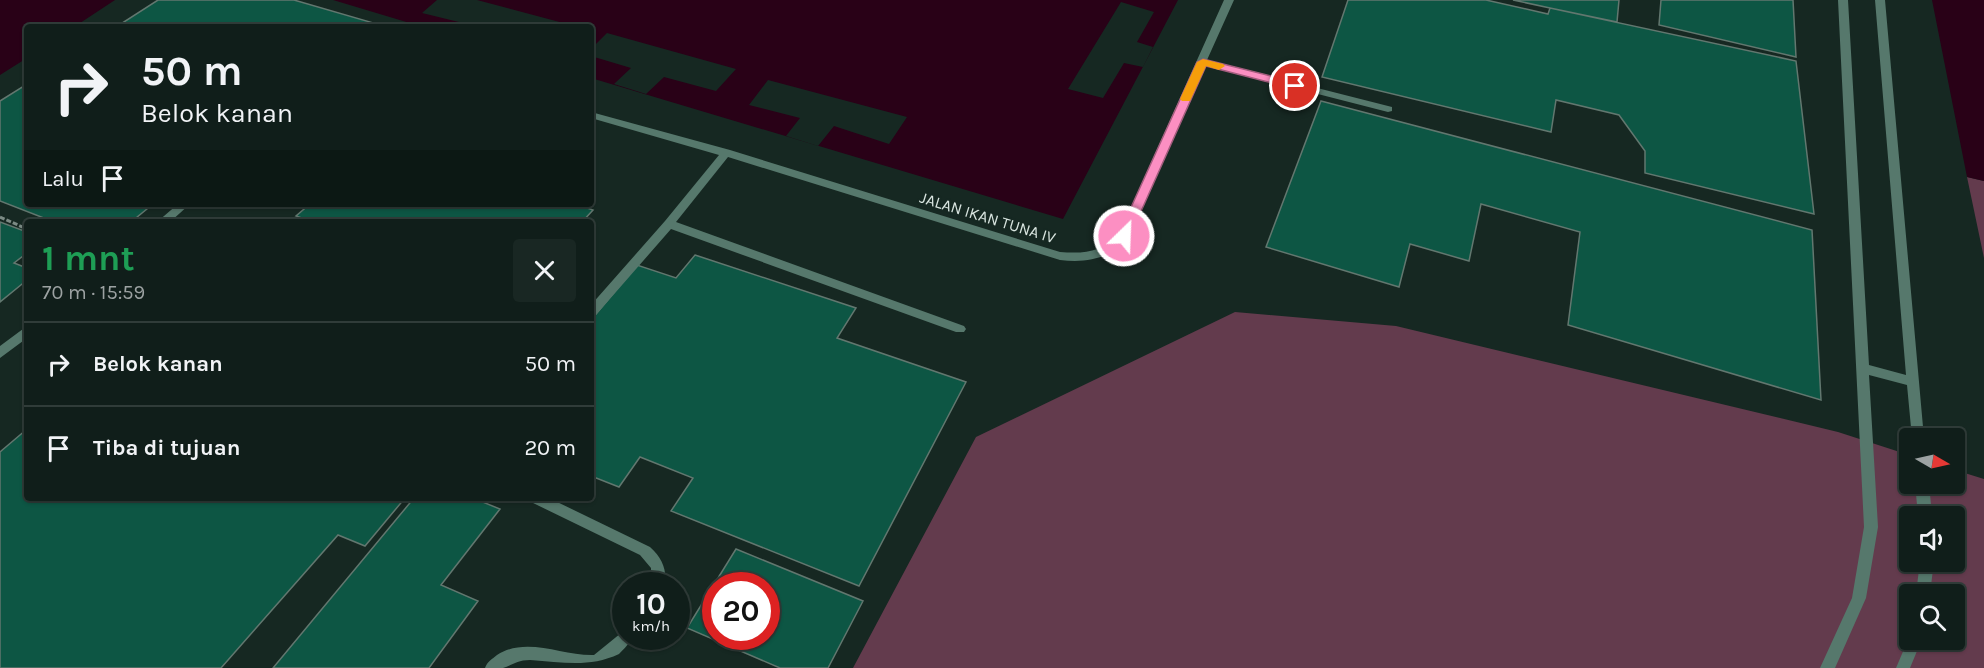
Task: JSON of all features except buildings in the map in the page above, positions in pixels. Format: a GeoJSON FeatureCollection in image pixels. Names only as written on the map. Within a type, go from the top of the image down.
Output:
{"type":"FeatureCollection","features":[{"type":"Feature","properties":{"kind":"lane","name":"JALAN IKAN TUNA IV"},"geometry":{"type":"LineString","coordinates":[[594,116],[726,153],[1060,256],[1079,258],[1099,255],[1114,248],[1124,236],[1229,0]]}},
{"type":"Feature","properties":{"kind":"lane"},"geometry":{"type":"LineString","coordinates":[[1827,668],[1860,598],[1871,527],[1843,0]]}},
{"type":"Feature","properties":{"kind":"lane"},"geometry":{"type":"LineString","coordinates":[[1880,0],[1917,428]]}},
{"type":"Feature","properties":{"kind":"lane"},"geometry":{"type":"LineString","coordinates":[[1203,62],[1388,109]]}},
{"type":"Feature","properties":{"kind":"lane"},"geometry":{"type":"LineString","coordinates":[[594,310],[669,224],[726,153]]}},
{"type":"Feature","properties":{"kind":"lane"},"geometry":{"type":"LineString","coordinates":[[167,219],[181,207]]}},
{"type":"Feature","properties":{"kind":"lane"},"geometry":{"type":"LineString","coordinates":[[669,224],[960,329]]}},
{"type":"Feature","properties":{"kind":"lane"},"geometry":{"type":"LineString","coordinates":[[0,353],[24,333]]}},
{"type":"Feature","properties":{"kind":"lane"},"geometry":{"type":"LineString","coordinates":[[1863,368],[1913,382]]}},
{"type":"Feature","properties":{"kind":"lane"},"geometry":{"type":"LineString","coordinates":[[542,501],[645,551],[657,562],[660,572]]}},
{"type":"Feature","properties":{"kind":"lane"},"geometry":{"type":"LineString","coordinates":[[492,668],[507,656],[519,653],[579,663],[595,661],[612,649]]}},
{"type":"Feature","properties":{"kind":"lane"},"geometry":{"type":"LineString","coordinates":[[1903,668],[1910,650]]}},
{"type":"Feature","properties":{"kind":"path"},"geometry":{"type":"LineString","coordinates":[[0,217],[24,228]]}},
{"type":"Feature","properties":{"kind":"shaded area"},"geometry":{"type":"Polygon","coordinates":[[[0,0],[115,0],[79,24],[24,24],[24,60],[0,75],[0,0]]]}},
{"type":"Feature","properties":{"kind":"shaded area"},"geometry":{"type":"Polygon","coordinates":[[[333,0],[1178,0],[1063,219],[594,79],[594,24],[413,24],[333,0]]]}},
{"type":"Feature","properties":{"kind":"shaded area"},"geometry":{"type":"Polygon","coordinates":[[[1932,0],[1984,0],[1984,181],[1967,177],[1932,0]]]}},
{"type":"Feature","properties":{"kind":"shaded area"},"geometry":{"type":"Polygon","coordinates":[[[1967,177],[1984,181],[1984,258],[1967,177]]]}},
{"type":"Feature","properties":{"kind":"shaded area"},"geometry":{"type":"Polygon","coordinates":[[[1235,312],[1396,326],[1838,432],[1899,452],[1899,494],[1965,494],[1965,473],[1984,479],[1984,668],[853,668],[976,437],[1235,312]]]}},
{"type":"Feature","properties":{"kind":"pier"},"geometry":{"type":"Polygon","coordinates":[[[437,0],[477,0],[567,24],[467,24],[422,13],[437,0]]]}},
{"type":"Feature","properties":{"kind":"pier"},"geometry":{"type":"Polygon","coordinates":[[[1121,2],[1154,12],[1137,42],[1153,47],[1143,67],[1124,63],[1103,98],[1068,89],[1121,2]]]}},
{"type":"Feature","properties":{"kind":"pier"},"geometry":{"type":"Polygon","coordinates":[[[607,33],[736,69],[716,91],[664,77],[646,94],[614,84],[631,68],[594,57],[594,46],[607,33]]]}},
{"type":"Feature","properties":{"kind":"pier"},"geometry":{"type":"Polygon","coordinates":[[[768,80],[907,117],[889,144],[834,126],[818,146],[786,136],[800,118],[749,105],[768,80]]]}},
{"type":"Feature","properties":{"kind":"slow traffic"},"geometry":{"type":"LineString","coordinates":[[1186,99],[1203,62],[1219,66]]}},
{"type":"Feature","properties":{"kind":"route"},"geometry":{"type":"LineString","coordinates":[[1124,236],[1203,62],[1295,86]]}}]}
